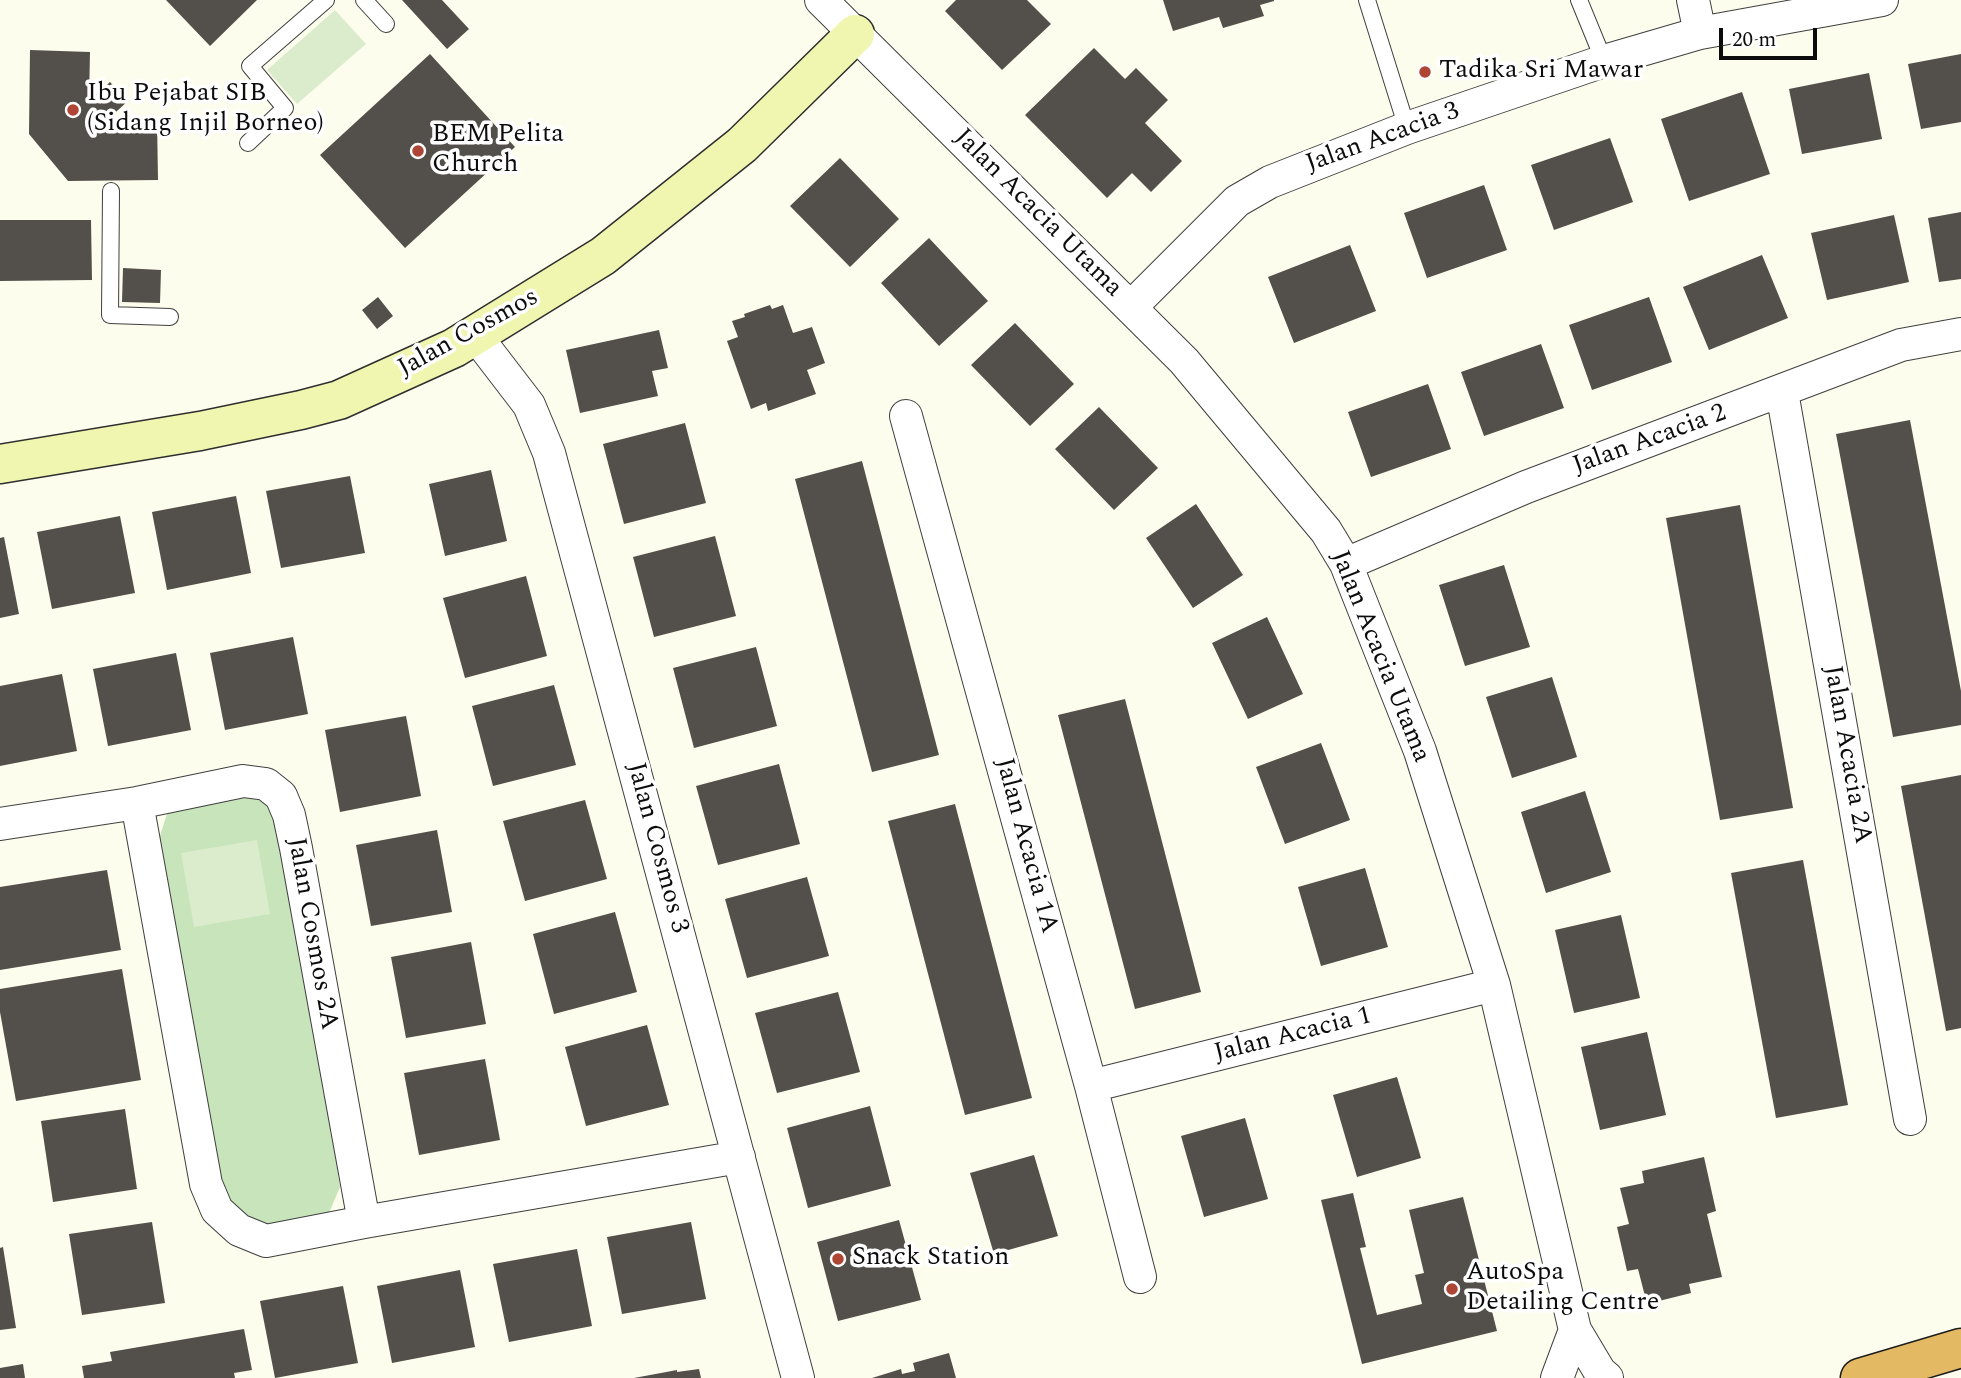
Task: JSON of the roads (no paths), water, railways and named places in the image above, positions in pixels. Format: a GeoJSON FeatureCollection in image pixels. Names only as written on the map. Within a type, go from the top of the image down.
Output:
{"type":"FeatureCollection","features":[{"type":"Feature","properties":{"kind":"highway"},"geometry":{"type":"LineString","coordinates":[[1860,1378],[1961,1348]]}},
{"type":"Feature","properties":{"kind":"street","name":"Jalan Acacia Utama"},"geometry":{"type":"LineString","coordinates":[[821,0],[1184,361],[1317,520],[1346,564],[1420,751],[1494,985],[1575,1330],[1607,1378]]}},
{"type":"Feature","properties":{"kind":"street"},"geometry":{"type":"LineString","coordinates":[[1693,0],[1700,33]]}},
{"type":"Feature","properties":{"kind":"street","name":"Jalan Acacia 3"},"geometry":{"type":"LineString","coordinates":[[1131,307],[1237,201],[1270,181],[1407,128],[1604,61],[1700,33],[1882,0]]}},
{"type":"Feature","properties":{"kind":"street","name":"Jalan Cosmos"},"geometry":{"type":"LineString","coordinates":[[0,464],[200,431],[339,400],[476,336],[603,256],[742,145],[855,34]]}},
{"type":"Feature","properties":{"kind":"street","name":"Jalan Acacia 2"},"geometry":{"type":"LineString","coordinates":[[1346,564],[1526,487],[1901,345],[1961,334]]}},
{"type":"Feature","properties":{"kind":"street","name":"Jalan Cosmos 3"},"geometry":{"type":"LineString","coordinates":[[476,336],[529,405],[549,453],[798,1378]]}},
{"type":"Feature","properties":{"kind":"street","name":"Jalan Acacia 2A"},"geometry":{"type":"LineString","coordinates":[[1782,392],[1910,1119]]}},
{"type":"Feature","properties":{"kind":"street","name":"Jalan Acacia 1A"},"geometry":{"type":"LineString","coordinates":[[906,416],[1091,1086],[1140,1277]]}},
{"type":"Feature","properties":{"kind":"street","name":"Jalan Cosmos 2A"},"geometry":{"type":"LineString","coordinates":[[0,824],[137,803],[243,781],[266,784],[281,796],[289,815],[296,848],[364,1222]]}},
{"type":"Feature","properties":{"kind":"street"},"geometry":{"type":"LineString","coordinates":[[137,803],[206,1184],[217,1210],[239,1230],[265,1241],[739,1157]]}},
{"type":"Feature","properties":{"kind":"street","name":"Jalan Acacia 1"},"geometry":{"type":"LineString","coordinates":[[1091,1086],[1494,985]]}},
{"type":"Feature","properties":{"kind":"street"},"geometry":{"type":"LineString","coordinates":[[1557,1378],[1575,1330]]}},
{"type":"Feature","properties":{"kind":"lane"},"geometry":{"type":"LineString","coordinates":[[248,143],[285,108],[250,66],[326,0]]}},
{"type":"Feature","properties":{"kind":"lane"},"geometry":{"type":"LineString","coordinates":[[364,0],[386,24]]}},
{"type":"Feature","properties":{"kind":"lane"},"geometry":{"type":"LineString","coordinates":[[1367,0],[1407,128]]}},
{"type":"Feature","properties":{"kind":"lane"},"geometry":{"type":"LineString","coordinates":[[1579,0],[1604,61]]}},
{"type":"Feature","properties":{"kind":"lane"},"geometry":{"type":"LineString","coordinates":[[111,191],[110,315],[170,317]]}},
{"type":"Feature","properties":{"kind":"place","name":"Tadika Sri Mawar"},"geometry":{"type":"Point","coordinates":[1425,72]}},
{"type":"Feature","properties":{"kind":"place","name":"Ibu Pejabat SIB (Sidang Injil Borneo)"},"geometry":{"type":"Point","coordinates":[73,110]}},
{"type":"Feature","properties":{"kind":"place","name":"BEM Pelita Church"},"geometry":{"type":"Point","coordinates":[418,151]}},
{"type":"Feature","properties":{"kind":"place","name":"Snack Station"},"geometry":{"type":"Point","coordinates":[838,1259]}},
{"type":"Feature","properties":{"kind":"place","name":"AutoSpa Detailing Centre"},"geometry":{"type":"Point","coordinates":[1452,1289]}}]}
